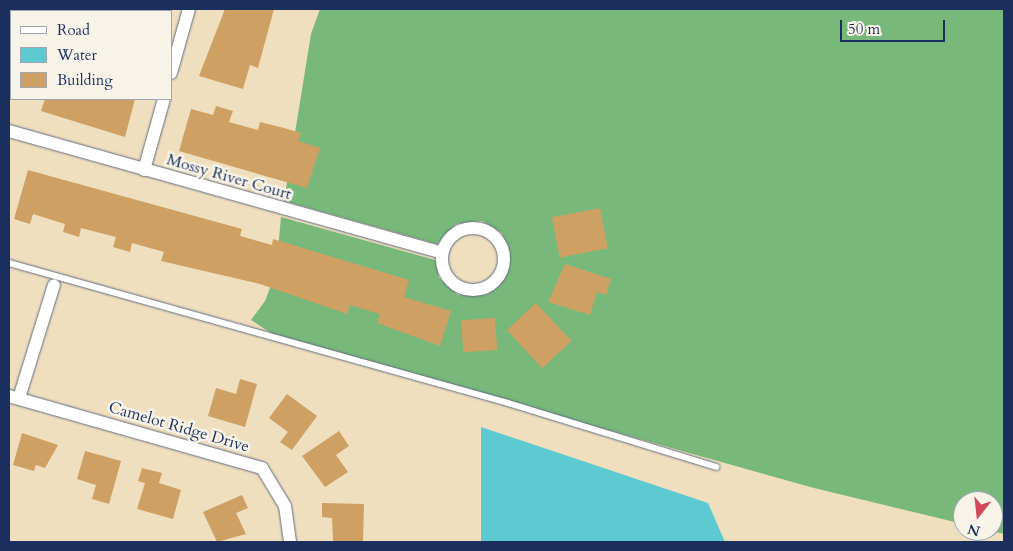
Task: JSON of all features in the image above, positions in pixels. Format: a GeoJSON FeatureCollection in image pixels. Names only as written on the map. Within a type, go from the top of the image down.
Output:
{"type":"FeatureCollection","features":[{"type":"Feature","properties":{"kind":"street"},"geometry":{"type":"LineString","coordinates":[[172,69],[189,9]]}},
{"type":"Feature","properties":{"kind":"street"},"geometry":{"type":"LineString","coordinates":[[144,170],[164,100]]}},
{"type":"Feature","properties":{"kind":"street","name":"Mossy River Court"},"geometry":{"type":"LineString","coordinates":[[9,131],[442,253]]}},
{"type":"Feature","properties":{"kind":"street"},"geometry":{"type":"LineString","coordinates":[[479,228],[501,246],[503,266],[483,288],[462,288],[445,274],[442,253],[459,230],[479,228]]}},
{"type":"Feature","properties":{"kind":"street"},"geometry":{"type":"LineString","coordinates":[[14,397],[54,285]]}},
{"type":"Feature","properties":{"kind":"street","name":"Camelot Ridge Drive"},"geometry":{"type":"LineString","coordinates":[[14,397],[262,468],[285,506],[290,542]]}},
{"type":"Feature","properties":{"kind":"lane"},"geometry":{"type":"LineString","coordinates":[[9,263],[508,403],[716,467]]}},
{"type":"Feature","properties":{"kind":"green space"},"geometry":{"type":"Polygon","coordinates":[[[320,9],[1004,9],[1004,534],[1003,491],[953,491],[953,522],[814,488],[277,337],[251,320],[265,301],[276,272],[281,217],[435,260],[439,278],[458,295],[486,295],[497,288],[510,266],[502,233],[482,221],[456,224],[437,244],[284,201],[311,34],[320,9]]]}},
{"type":"Feature","properties":{"kind":"water"},"geometry":{"type":"Polygon","coordinates":[[[481,427],[708,503],[725,542],[481,542],[481,427]]]}},
{"type":"Feature","properties":{"kind":"building"},"geometry":{"type":"Polygon","coordinates":[[[225,9],[274,9],[258,68],[250,65],[243,89],[199,76],[225,9]]]}},
{"type":"Feature","properties":{"kind":"building"},"geometry":{"type":"Polygon","coordinates":[[[45,100],[135,100],[125,137],[41,111],[45,100]]]}},
{"type":"Feature","properties":{"kind":"building"},"geometry":{"type":"Polygon","coordinates":[[[216,106],[233,111],[229,122],[258,130],[260,122],[284,128],[301,133],[298,141],[320,148],[307,188],[179,151],[191,109],[213,115],[216,106]]]}},
{"type":"Feature","properties":{"kind":"building"},"geometry":{"type":"Polygon","coordinates":[[[28,170],[242,229],[240,236],[272,245],[273,239],[409,280],[404,297],[451,311],[440,346],[377,323],[380,314],[350,305],[347,314],[260,284],[161,261],[164,252],[132,243],[130,252],[113,247],[116,237],[81,228],[79,237],[63,232],[65,224],[33,214],[30,224],[14,219],[28,170]]]}},
{"type":"Feature","properties":{"kind":"building"},"geometry":{"type":"Polygon","coordinates":[[[600,208],[608,248],[560,258],[552,217],[600,208]]]}},
{"type":"Feature","properties":{"kind":"building"},"geometry":{"type":"Polygon","coordinates":[[[565,264],[611,279],[606,295],[597,292],[590,315],[548,302],[565,264]]]}},
{"type":"Feature","properties":{"kind":"building"},"geometry":{"type":"Polygon","coordinates":[[[536,303],[571,341],[542,368],[507,330],[536,303]]]}},
{"type":"Feature","properties":{"kind":"building"},"geometry":{"type":"Polygon","coordinates":[[[495,318],[497,350],[463,352],[461,320],[495,318]]]}},
{"type":"Feature","properties":{"kind":"building"},"geometry":{"type":"Polygon","coordinates":[[[240,379],[257,384],[245,427],[208,416],[216,388],[236,394],[240,379]]]}},
{"type":"Feature","properties":{"kind":"building"},"geometry":{"type":"Polygon","coordinates":[[[287,394],[317,416],[292,450],[280,442],[288,432],[269,418],[287,394]]]}},
{"type":"Feature","properties":{"kind":"building"},"geometry":{"type":"Polygon","coordinates":[[[339,431],[349,446],[336,455],[348,472],[325,487],[302,456],[339,431]]]}},
{"type":"Feature","properties":{"kind":"building"},"geometry":{"type":"Polygon","coordinates":[[[22,433],[58,445],[45,468],[36,465],[34,471],[13,465],[22,433]]]}},
{"type":"Feature","properties":{"kind":"building"},"geometry":{"type":"Polygon","coordinates":[[[85,451],[121,461],[109,504],[92,499],[96,485],[77,479],[85,451]]]}},
{"type":"Feature","properties":{"kind":"building"},"geometry":{"type":"Polygon","coordinates":[[[142,468],[162,473],[159,483],[181,490],[173,519],[137,509],[145,483],[138,481],[142,468]]]}},
{"type":"Feature","properties":{"kind":"building"},"geometry":{"type":"Polygon","coordinates":[[[242,495],[248,508],[236,513],[246,534],[217,542],[203,512],[242,495]]]}},
{"type":"Feature","properties":{"kind":"building"},"geometry":{"type":"Polygon","coordinates":[[[322,503],[364,504],[363,541],[333,541],[332,518],[322,517],[322,503]]]}}]}
